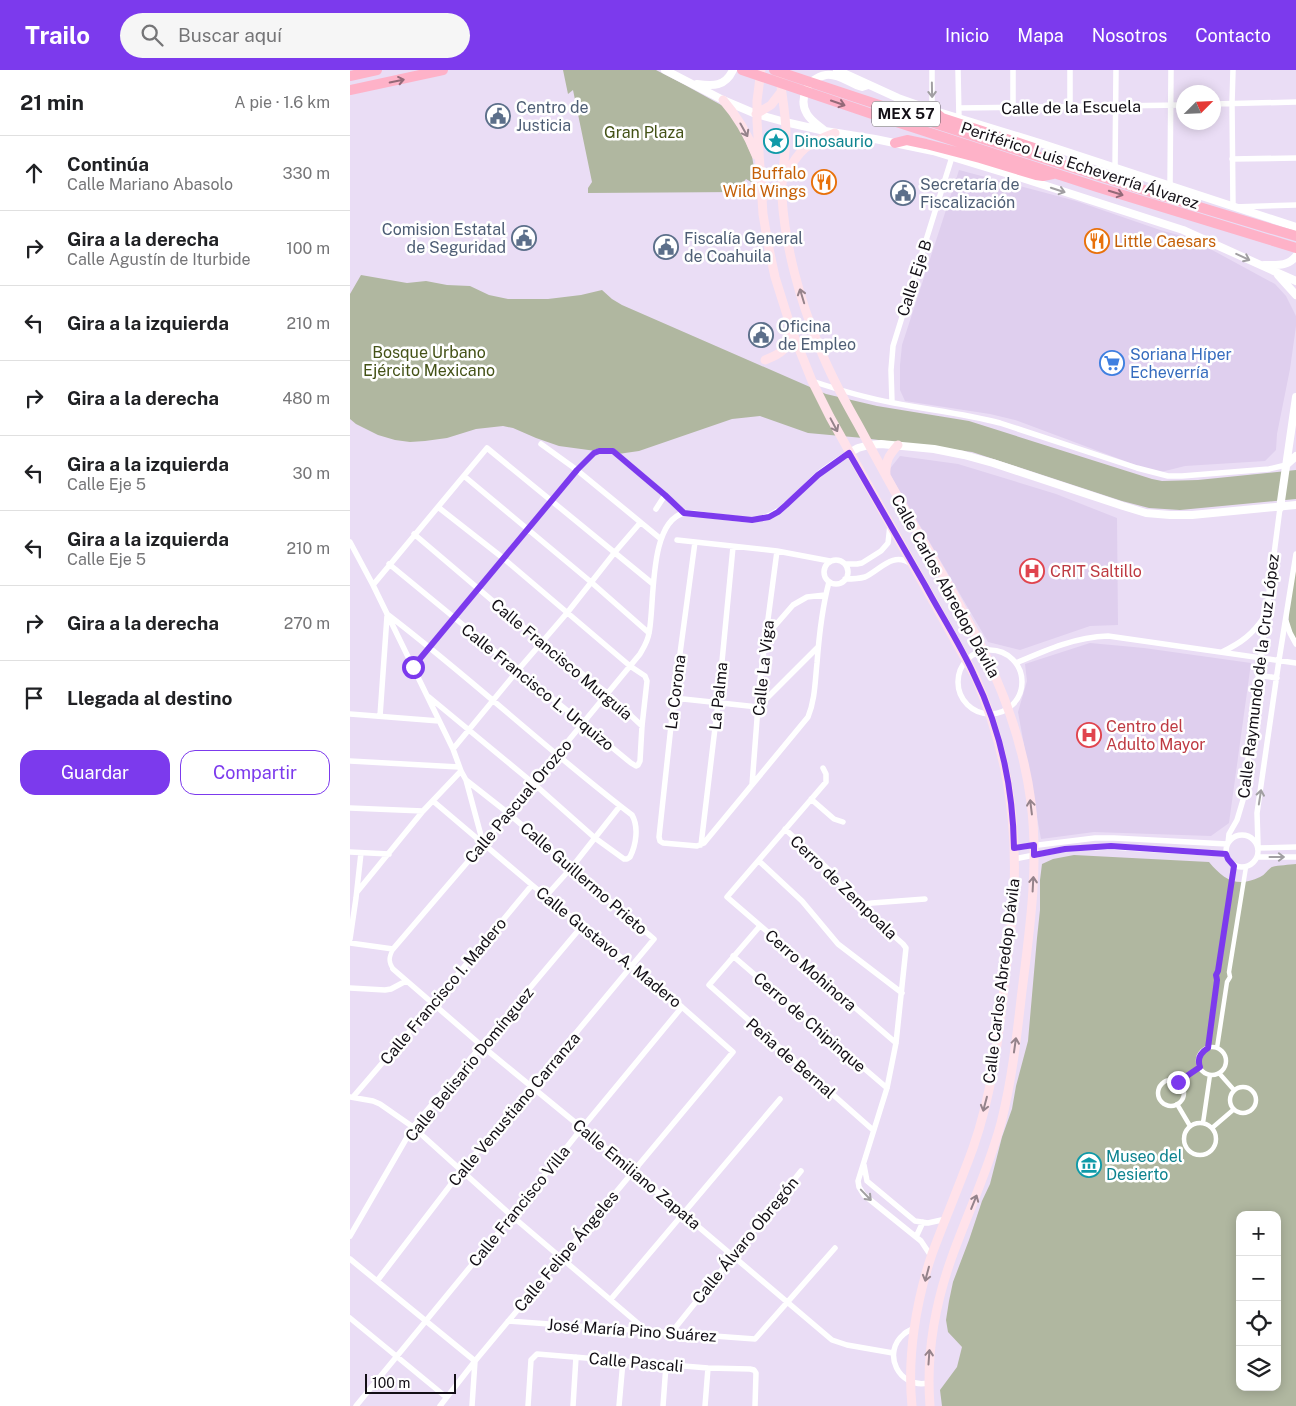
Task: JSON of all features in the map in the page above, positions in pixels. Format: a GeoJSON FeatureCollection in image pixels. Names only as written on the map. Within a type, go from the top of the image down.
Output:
{"type":"FeatureCollection","features":[{"type":"Feature","properties":{"kind":"highway"},"geometry":{"type":"LineString","coordinates":[[350,76],[376,70]]}},
{"type":"Feature","properties":{"kind":"highway"},"geometry":{"type":"LineString","coordinates":[[350,90],[443,70]]}},
{"type":"Feature","properties":{"kind":"highway","name":"Periférico Luis Echeverría Álvarez"},"geometry":{"type":"LineString","coordinates":[[742,70],[1054,173],[1202,214],[1296,237]]}},
{"type":"Feature","properties":{"kind":"highway","name":"Periférico Luis Echeverría Álvarez"},"geometry":{"type":"LineString","coordinates":[[774,70],[928,122],[1088,172],[1296,248]]}},
{"type":"Feature","properties":{"kind":"highway"},"geometry":{"type":"LineString","coordinates":[[932,110],[946,119],[1076,162],[1083,165],[1088,172]]}},
{"type":"Feature","properties":{"kind":"highway"},"geometry":{"type":"LineString","coordinates":[[895,143],[907,140],[1043,176],[1054,173]]}},
{"type":"Feature","properties":{"kind":"main road","name":"Calle Carlos Abredop Dávila"},"geometry":{"type":"LineString","coordinates":[[761,70],[756,114],[763,214],[775,277],[792,331],[812,382],[849,453],[966,659],[981,690],[1004,760],[1013,819],[1014,888],[996,1051],[986,1101],[973,1148],[932,1256],[921,1296],[914,1328],[910,1362],[912,1406]]}},
{"type":"Feature","properties":{"kind":"main road","name":"Calle Carlos Abredop Dávila"},"geometry":{"type":"LineString","coordinates":[[779,70],[786,122],[786,151],[782,197],[790,249],[800,292],[818,346],[886,478],[949,586],[984,650],[1001,686],[1024,763],[1030,799],[1034,845],[1034,885],[1015,1047],[1001,1121],[984,1178],[952,1256],[941,1293],[930,1349],[928,1383],[930,1406]]}},
{"type":"Feature","properties":{"kind":"main road"},"geometry":{"type":"LineString","coordinates":[[756,114],[772,104],[781,92]]}},
{"type":"Feature","properties":{"kind":"main road"},"geometry":{"type":"LineString","coordinates":[[723,100],[735,114],[746,132],[759,163]]}},
{"type":"Feature","properties":{"kind":"main road"},"geometry":{"type":"LineString","coordinates":[[782,182],[799,153],[830,132]]}},
{"type":"Feature","properties":{"kind":"main road"},"geometry":{"type":"LineString","coordinates":[[761,196],[778,194],[782,197]]}},
{"type":"Feature","properties":{"kind":"main road"},"geometry":{"type":"LineString","coordinates":[[765,360],[786,348],[792,331]]}},
{"type":"Feature","properties":{"kind":"main road"},"geometry":{"type":"LineString","coordinates":[[886,478],[887,459],[898,445]]}},
{"type":"Feature","properties":{"kind":"street","name":"Periférico Luis Echeverría Álvarez"},"geometry":{"type":"LineString","coordinates":[[665,70],[723,100],[756,114],[830,132],[895,143],[952,156],[1183,230],[1296,281]]}},
{"type":"Feature","properties":{"kind":"street"},"geometry":{"type":"LineString","coordinates":[[690,83],[712,86],[719,84],[730,77],[733,70]]}},
{"type":"Feature","properties":{"kind":"street"},"geometry":{"type":"LineString","coordinates":[[837,70],[898,98],[932,110],[1296,227]]}},
{"type":"Feature","properties":{"kind":"street"},"geometry":{"type":"LineString","coordinates":[[932,70],[932,110]]}},
{"type":"Feature","properties":{"kind":"street"},"geometry":{"type":"LineString","coordinates":[[958,70],[959,118]]}},
{"type":"Feature","properties":{"kind":"street"},"geometry":{"type":"LineString","coordinates":[[1013,70],[1013,108]]}},
{"type":"Feature","properties":{"kind":"street"},"geometry":{"type":"LineString","coordinates":[[1070,70],[1070,107]]}},
{"type":"Feature","properties":{"kind":"street"},"geometry":{"type":"LineString","coordinates":[[1115,168],[1116,70]]}},
{"type":"Feature","properties":{"kind":"street"},"geometry":{"type":"LineString","coordinates":[[1170,186],[1171,70]]}},
{"type":"Feature","properties":{"kind":"street"},"geometry":{"type":"LineString","coordinates":[[1232,70],[1233,206]]}},
{"type":"Feature","properties":{"kind":"street"},"geometry":{"type":"LineString","coordinates":[[830,132],[815,122],[807,114],[804,107],[803,98],[811,83],[820,77],[832,75],[862,87],[868,85]]}},
{"type":"Feature","properties":{"kind":"street"},"geometry":{"type":"LineString","coordinates":[[1221,104],[1296,102]]}},
{"type":"Feature","properties":{"kind":"street","name":"Calle de la Escuela"},"geometry":{"type":"LineString","coordinates":[[959,108],[1176,105]]}},
{"type":"Feature","properties":{"kind":"street","name":"Calle Eje B"},"geometry":{"type":"LineString","coordinates":[[892,402],[891,370],[893,346],[952,156]]}},
{"type":"Feature","properties":{"kind":"street"},"geometry":{"type":"LineString","coordinates":[[1232,159],[1296,158]]}},
{"type":"Feature","properties":{"kind":"street"},"geometry":{"type":"LineString","coordinates":[[1233,206],[1296,204]]}},
{"type":"Feature","properties":{"kind":"street"},"geometry":{"type":"LineString","coordinates":[[1278,221],[1291,230],[1296,237]]}},
{"type":"Feature","properties":{"kind":"street"},"geometry":{"type":"LineString","coordinates":[[1259,264],[1283,265],[1292,261],[1296,256]]}},
{"type":"Feature","properties":{"kind":"street"},"geometry":{"type":"LineString","coordinates":[[1277,273],[1296,295]]}},
{"type":"Feature","properties":{"kind":"street"},"geometry":{"type":"LineString","coordinates":[[812,382],[892,402],[978,418],[1168,476],[1269,469],[1286,465],[1296,456]]}},
{"type":"Feature","properties":{"kind":"street"},"geometry":{"type":"LineString","coordinates":[[1280,508],[1286,465],[1294,433],[1296,397]]}},
{"type":"Feature","properties":{"kind":"street"},"geometry":{"type":"LineString","coordinates":[[541,444],[577,470],[660,539]]}},
{"type":"Feature","properties":{"kind":"street"},"geometry":{"type":"LineString","coordinates":[[650,633],[653,584],[660,539],[671,520],[684,513],[752,520],[769,517],[786,505],[818,475],[849,453],[869,445],[898,445],[964,455],[1146,513],[1192,515],[1296,505]]}},
{"type":"Feature","properties":{"kind":"street"},"geometry":{"type":"LineString","coordinates":[[373,584],[487,448],[653,584]]}},
{"type":"Feature","properties":{"kind":"street"},"geometry":{"type":"LineString","coordinates":[[413,667],[577,470],[594,453],[613,451],[684,513]]}},
{"type":"Feature","properties":{"kind":"street"},"geometry":{"type":"LineString","coordinates":[[464,476],[650,633]]}},
{"type":"Feature","properties":{"kind":"street"},"geometry":{"type":"LineString","coordinates":[[656,509],[665,495]]}},
{"type":"Feature","properties":{"kind":"street"},"geometry":{"type":"LineString","coordinates":[[438,507],[503,558],[630,666],[645,676],[647,681],[642,726]]}},
{"type":"Feature","properties":{"kind":"street","name":"Calle Raymundo de la Cruz López"},"geometry":{"type":"LineString","coordinates":[[1227,843],[1229,834],[1238,820],[1243,800],[1280,508]]}},
{"type":"Feature","properties":{"kind":"street"},"geometry":{"type":"LineString","coordinates":[[454,749],[468,729],[567,613],[640,523]]}},
{"type":"Feature","properties":{"kind":"street"},"geometry":{"type":"LineString","coordinates":[[844,564],[857,564],[881,551],[888,543],[890,523]]}},
{"type":"Feature","properties":{"kind":"street","name":"Calle Francisco Murguía"},"geometry":{"type":"LineString","coordinates":[[414,534],[607,694],[642,726]]}},
{"type":"Feature","properties":{"kind":"street"},"geometry":{"type":"LineString","coordinates":[[677,540],[777,551],[830,561],[839,560],[848,571],[845,579],[838,584],[828,582]]}},
{"type":"Feature","properties":{"kind":"street"},"geometry":{"type":"LineString","coordinates":[[350,542],[373,584],[454,749],[460,769],[466,780],[483,844]]}},
{"type":"Feature","properties":{"kind":"street","name":"La Corona"},"geometry":{"type":"LineString","coordinates":[[695,542],[674,698],[659,837],[663,843],[701,845]]}},
{"type":"Feature","properties":{"kind":"street","name":"La Palma"},"geometry":{"type":"LineString","coordinates":[[701,845],[734,547]]}},
{"type":"Feature","properties":{"kind":"street","name":"Calle La Viga"},"geometry":{"type":"LineString","coordinates":[[752,785],[758,707],[777,551]]}},
{"type":"Feature","properties":{"kind":"street"},"geometry":{"type":"LineString","coordinates":[[881,551],[887,562]]}},
{"type":"Feature","properties":{"kind":"street","name":"Calle Raymundo de la Cruz López"},"geometry":{"type":"LineString","coordinates":[[1258,846],[1258,813],[1296,554]]}},
{"type":"Feature","properties":{"kind":"street"},"geometry":{"type":"LineString","coordinates":[[845,579],[858,579],[866,576],[895,559],[907,562],[914,567]]}},
{"type":"Feature","properties":{"kind":"street"},"geometry":{"type":"LineString","coordinates":[[701,845],[808,717],[814,692],[818,647],[828,582],[824,570],[825,565],[830,561]]}},
{"type":"Feature","properties":{"kind":"street","name":"Calle Francisco L. Urquizo"},"geometry":{"type":"LineString","coordinates":[[389,564],[631,764],[636,766],[640,761],[642,726]]}},
{"type":"Feature","properties":{"kind":"street"},"geometry":{"type":"LineString","coordinates":[[766,636],[793,605],[807,597],[825,595]]}},
{"type":"Feature","properties":{"kind":"street"},"geometry":{"type":"LineString","coordinates":[[387,614],[429,646],[632,815],[635,824],[635,843],[630,857],[624,859],[595,838],[533,783],[429,697]]}},
{"type":"Feature","properties":{"kind":"street"},"geometry":{"type":"LineString","coordinates":[[380,716],[387,614]]}},
{"type":"Feature","properties":{"kind":"street"},"geometry":{"type":"LineString","coordinates":[[1222,652],[1237,645],[1251,634],[1265,615]]}},
{"type":"Feature","properties":{"kind":"street"},"geometry":{"type":"LineString","coordinates":[[1285,620],[1296,644]]}},
{"type":"Feature","properties":{"kind":"street","name":"Calle Pascual Orozco"},"geometry":{"type":"LineString","coordinates":[[393,949],[483,844],[630,666],[646,645],[650,633]]}},
{"type":"Feature","properties":{"kind":"street"},"geometry":{"type":"LineString","coordinates":[[1016,663],[1060,645],[1096,636],[1108,636],[1296,663]]}},
{"type":"Feature","properties":{"kind":"street"},"geometry":{"type":"LineString","coordinates":[[674,698],[758,707],[818,647]]}},
{"type":"Feature","properties":{"kind":"street"},"geometry":{"type":"LineString","coordinates":[[984,650],[999,650],[1006,653],[1016,663],[1020,671],[1022,687],[1019,695],[1015,702],[1003,712],[990,714],[975,711],[960,694],[957,679],[962,665],[966,659],[984,650]]}},
{"type":"Feature","properties":{"kind":"street"},"geometry":{"type":"LineString","coordinates":[[1258,675],[1277,678]]}},
{"type":"Feature","properties":{"kind":"street"},"geometry":{"type":"LineString","coordinates":[[350,714],[439,720]]}},
{"type":"Feature","properties":{"kind":"street"},"geometry":{"type":"LineString","coordinates":[[350,761],[460,769]]}},
{"type":"Feature","properties":{"kind":"street"},"geometry":{"type":"LineString","coordinates":[[823,768],[826,774],[826,782],[759,861],[802,901],[838,944],[902,993],[896,1043],[887,1088],[858,1181],[864,1195],[921,1241],[932,1256]]}},
{"type":"Feature","properties":{"kind":"street"},"geometry":{"type":"LineString","coordinates":[[354,896],[432,800],[460,769]]}},
{"type":"Feature","properties":{"kind":"street","name":"Calle Guillermo Prieto"},"geometry":{"type":"LineString","coordinates":[[466,780],[572,867],[654,939]]}},
{"type":"Feature","properties":{"kind":"street"},"geometry":{"type":"LineString","coordinates":[[811,798],[834,819],[843,822]]}},
{"type":"Feature","properties":{"kind":"street","name":"Calle Gustavo A. Madero"},"geometry":{"type":"LineString","coordinates":[[432,800],[532,885],[682,1007],[733,1052]]}},
{"type":"Feature","properties":{"kind":"street"},"geometry":{"type":"LineString","coordinates":[[546,896],[572,867],[620,806]]}},
{"type":"Feature","properties":{"kind":"street"},"geometry":{"type":"LineString","coordinates":[[350,808],[423,811]]}},
{"type":"Feature","properties":{"kind":"street","name":"Cerro de Zempoala"},"geometry":{"type":"LineString","coordinates":[[785,829],[828,869],[859,906],[906,948],[902,993]]}},
{"type":"Feature","properties":{"kind":"street"},"geometry":{"type":"LineString","coordinates":[[1014,848],[1095,838],[1227,843],[1236,836],[1246,835],[1255,840],[1258,846],[1258,857],[1255,862],[1246,867],[1234,866],[1226,854],[1227,843]]}},
{"type":"Feature","properties":{"kind":"street"},"geometry":{"type":"LineString","coordinates":[[1014,859],[1065,849],[1111,846],[1226,854]]}},
{"type":"Feature","properties":{"kind":"street"},"geometry":{"type":"LineString","coordinates":[[1258,846],[1296,847]]}},
{"type":"Feature","properties":{"kind":"street"},"geometry":{"type":"LineString","coordinates":[[350,852],[389,854]]}},
{"type":"Feature","properties":{"kind":"street"},"geometry":{"type":"LineString","coordinates":[[350,939],[360,853]]}},
{"type":"Feature","properties":{"kind":"street"},"geometry":{"type":"LineString","coordinates":[[1258,857],[1296,857]]}},
{"type":"Feature","properties":{"kind":"street","name":"Cerro Mohinora"},"geometry":{"type":"LineString","coordinates":[[759,861],[727,897],[896,1043]]}},
{"type":"Feature","properties":{"kind":"street"},"geometry":{"type":"LineString","coordinates":[[1208,1048],[1217,980],[1216,975],[1234,866]]}},
{"type":"Feature","properties":{"kind":"street"},"geometry":{"type":"LineString","coordinates":[[1217,1048],[1227,982],[1230,977],[1229,972],[1246,867]]}},
{"type":"Feature","properties":{"kind":"street","name":"Calle Francisco I. Madero"},"geometry":{"type":"LineString","coordinates":[[352,1097],[433,1004],[532,885]]}},
{"type":"Feature","properties":{"kind":"street"},"geometry":{"type":"LineString","coordinates":[[859,906],[872,903],[925,899]]}},
{"type":"Feature","properties":{"kind":"street","name":"Calle Belisario Domínguez"},"geometry":{"type":"LineString","coordinates":[[350,1236],[413,1127],[582,926]]}},
{"type":"Feature","properties":{"kind":"street"},"geometry":{"type":"LineString","coordinates":[[733,956],[760,926]]}},
{"type":"Feature","properties":{"kind":"street","name":"Calle Venustiano Carranza"},"geometry":{"type":"LineString","coordinates":[[377,1281],[462,1170],[633,967],[654,939]]}},
{"type":"Feature","properties":{"kind":"street"},"geometry":{"type":"LineString","coordinates":[[350,943],[393,949],[389,961],[393,969]]}},
{"type":"Feature","properties":{"kind":"street","name":"Peña de Bernal"},"geometry":{"type":"LineString","coordinates":[[733,956],[709,985],[873,1130]]}},
{"type":"Feature","properties":{"kind":"street","name":"Cerro de Chipinque"},"geometry":{"type":"LineString","coordinates":[[733,956],[887,1088]]}},
{"type":"Feature","properties":{"kind":"street","name":"Calle Emiliano Zapata"},"geometry":{"type":"LineString","coordinates":[[393,969],[832,1340],[838,1343],[893,1353]]}},
{"type":"Feature","properties":{"kind":"street"},"geometry":{"type":"LineString","coordinates":[[1218,971],[1224,969],[1229,972]]}},
{"type":"Feature","properties":{"kind":"street"},"geometry":{"type":"LineString","coordinates":[[1217,980],[1222,983],[1227,982]]}},
{"type":"Feature","properties":{"kind":"street"},"geometry":{"type":"LineString","coordinates":[[350,988],[385,990],[406,981]]}},
{"type":"Feature","properties":{"kind":"street","name":"Calle Francisco Villa"},"geometry":{"type":"LineString","coordinates":[[356,1406],[682,1007]]}},
{"type":"Feature","properties":{"kind":"street"},"geometry":{"type":"LineString","coordinates":[[1208,1048],[1217,1048],[1226,1058],[1225,1067],[1219,1073],[1210,1075],[1200,1067],[1199,1058],[1208,1048]]}},
{"type":"Feature","properties":{"kind":"street","name":"Calle Felipe Ángeles"},"geometry":{"type":"LineString","coordinates":[[440,1406],[475,1360],[733,1052]]}},
{"type":"Feature","properties":{"kind":"street"},"geometry":{"type":"LineString","coordinates":[[1178,1082],[1200,1067]]}},
{"type":"Feature","properties":{"kind":"street"},"geometry":{"type":"LineString","coordinates":[[1219,1073],[1234,1090]]}},
{"type":"Feature","properties":{"kind":"street"},"geometry":{"type":"LineString","coordinates":[[1203,1123],[1210,1075]]}},
{"type":"Feature","properties":{"kind":"street"},"geometry":{"type":"LineString","coordinates":[[1166,1080],[1178,1082],[1183,1089],[1183,1097],[1177,1104],[1169,1106],[1164,1104],[1158,1098],[1159,1085],[1166,1080]]}},
{"type":"Feature","properties":{"kind":"street"},"geometry":{"type":"LineString","coordinates":[[1242,1087],[1251,1089],[1256,1096],[1253,1109],[1246,1114],[1233,1110],[1230,1098],[1234,1090],[1242,1087]]}},
{"type":"Feature","properties":{"kind":"street"},"geometry":{"type":"LineString","coordinates":[[352,1097],[380,1104],[413,1127],[512,1216],[648,1331]]}},
{"type":"Feature","properties":{"kind":"street"},"geometry":{"type":"LineString","coordinates":[[611,1299],[780,1099]]}},
{"type":"Feature","properties":{"kind":"street"},"geometry":{"type":"LineString","coordinates":[[1177,1104],[1190,1126]]}},
{"type":"Feature","properties":{"kind":"street"},"geometry":{"type":"LineString","coordinates":[[1212,1128],[1233,1110]]}},
{"type":"Feature","properties":{"kind":"street"},"geometry":{"type":"LineString","coordinates":[[1203,1123],[1212,1128],[1216,1143],[1210,1152],[1205,1155],[1194,1155],[1184,1143],[1185,1132],[1190,1126],[1203,1123]]}},
{"type":"Feature","properties":{"kind":"street"},"geometry":{"type":"LineString","coordinates":[[863,1163],[867,1181],[915,1221],[928,1223],[946,1219]]}},
{"type":"Feature","properties":{"kind":"street","name":"Calle Álvaro Obregón"},"geometry":{"type":"LineString","coordinates":[[671,1333],[801,1171]]}},
{"type":"Feature","properties":{"kind":"street"},"geometry":{"type":"LineString","coordinates":[[889,1216],[896,1206]]}},
{"type":"Feature","properties":{"kind":"street"},"geometry":{"type":"LineString","coordinates":[[916,1237],[923,1222]]}},
{"type":"Feature","properties":{"kind":"street"},"geometry":{"type":"LineString","coordinates":[[787,1302],[835,1248]]}},
{"type":"Feature","properties":{"kind":"street"},"geometry":{"type":"LineString","coordinates":[[350,1259],[475,1360],[472,1406]]}},
{"type":"Feature","properties":{"kind":"street","name":"José María Pino Suárez"},"geometry":{"type":"LineString","coordinates":[[508,1321],[755,1339],[787,1302]]}},
{"type":"Feature","properties":{"kind":"street"},"geometry":{"type":"LineString","coordinates":[[350,1318],[446,1398]]}},
{"type":"Feature","properties":{"kind":"street"},"geometry":{"type":"LineString","coordinates":[[914,1328],[904,1333],[897,1342],[893,1353],[894,1365],[900,1375],[910,1382],[928,1383]]}},
{"type":"Feature","properties":{"kind":"street","name":"Calle Pascali"},"geometry":{"type":"LineString","coordinates":[[528,1406],[531,1360],[536,1354],[708,1368],[750,1369],[754,1370],[756,1378],[755,1406]]}},
{"type":"Feature","properties":{"kind":"street"},"geometry":{"type":"LineString","coordinates":[[573,1406],[576,1357]]}},
{"type":"Feature","properties":{"kind":"street"},"geometry":{"type":"LineString","coordinates":[[619,1406],[623,1361]]}},
{"type":"Feature","properties":{"kind":"street"},"geometry":{"type":"LineString","coordinates":[[663,1406],[666,1365]]}},
{"type":"Feature","properties":{"kind":"street"},"geometry":{"type":"LineString","coordinates":[[705,1406],[708,1368]]}},
{"type":"Feature","properties":{"kind":"shaded area"},"geometry":{"type":"Polygon","coordinates":[[[959,170],[1076,201],[1163,231],[1190,238],[1275,284],[1286,296],[1296,316],[1290,369],[1277,434],[1276,450],[1265,461],[1185,466],[1157,473],[1015,420],[990,414],[905,401],[900,390],[902,345],[959,170]]]}},
{"type":"Feature","properties":{"kind":"shaded area","name":"CRIT Saltillo"},"geometry":{"type":"Polygon","coordinates":[[[900,456],[958,464],[1056,494],[1117,518],[1118,625],[1090,626],[1020,650],[988,642],[888,471],[900,456]]]}},
{"type":"Feature","properties":{"kind":"shaded area"},"geometry":{"type":"Polygon","coordinates":[[[1090,643],[1144,648],[1251,663],[1229,823],[1211,836],[1094,832],[1041,839],[1018,712],[1027,681],[1025,664],[1090,643]]]}},
{"type":"Feature","properties":{"kind":"green space","name":"Gran Plaza"},"geometry":{"type":"Polygon","coordinates":[[[563,70],[656,70],[723,106],[736,120],[752,156],[756,180],[751,182],[746,179],[742,184],[743,190],[740,192],[588,193],[588,188],[592,182],[573,90],[568,94],[563,70]]]}},
{"type":"Feature","properties":{"kind":"green space","name":"Bosque Urbano Ejército Mexicano"},"geometry":{"type":"Polygon","coordinates":[[[361,275],[407,283],[426,281],[447,285],[470,286],[489,295],[508,299],[548,299],[602,290],[622,305],[826,394],[877,406],[969,421],[1162,481],[1198,480],[1296,470],[1296,499],[1180,510],[1149,508],[972,452],[808,433],[760,416],[732,419],[639,451],[618,454],[559,446],[503,426],[476,429],[447,438],[425,441],[395,440],[378,435],[350,419],[350,294],[361,275]]]}},
{"type":"Feature","properties":{"kind":"green space"},"geometry":{"type":"Polygon","coordinates":[[[1296,561],[1296,642],[1290,627],[1288,611],[1296,561]]]}},
{"type":"Feature","properties":{"kind":"green space"},"geometry":{"type":"Polygon","coordinates":[[[1074,855],[1209,862],[1226,878],[1244,882],[1260,877],[1272,867],[1296,864],[1296,1406],[942,1406],[940,1390],[957,1367],[962,1347],[948,1332],[946,1320],[953,1282],[990,1184],[1002,1137],[1012,1109],[1028,1041],[1040,910],[1042,864],[1053,859],[1074,855]]]}},
{"type":"Feature","properties":{"kind":"place","name":"Centro de Justicia"},"geometry":{"type":"Point","coordinates":[498,116]}},
{"type":"Feature","properties":{"kind":"place","name":"Dinosaurio"},"geometry":{"type":"Point","coordinates":[776,141]}},
{"type":"Feature","properties":{"kind":"place","name":"Buffalo Wild Wings"},"geometry":{"type":"Point","coordinates":[824,182]}},
{"type":"Feature","properties":{"kind":"place","name":"Secretaría de Fiscalización"},"geometry":{"type":"Point","coordinates":[903,193]}},
{"type":"Feature","properties":{"kind":"place","name":"Comision Estatal de Seguridad"},"geometry":{"type":"Point","coordinates":[524,238]}},
{"type":"Feature","properties":{"kind":"place","name":"Little Caesars"},"geometry":{"type":"Point","coordinates":[1097,241]}},
{"type":"Feature","properties":{"kind":"place","name":"Fiscalía General de Coahuila"},"geometry":{"type":"Point","coordinates":[666,247]}},
{"type":"Feature","properties":{"kind":"place","name":"Oficina de Empleo"},"geometry":{"type":"Point","coordinates":[761,335]}},
{"type":"Feature","properties":{"kind":"place","name":"Soriana Híper Echeverría"},"geometry":{"type":"Point","coordinates":[1112,363]}},
{"type":"Feature","properties":{"kind":"place","name":"CRIT Saltillo"},"geometry":{"type":"Point","coordinates":[1032,571]}},
{"type":"Feature","properties":{"kind":"place","name":"Centro del Adulto Mayor"},"geometry":{"type":"Point","coordinates":[1089,735]}},
{"type":"Feature","properties":{"kind":"place","name":"Museo del Desierto"},"geometry":{"type":"Point","coordinates":[1089,1165]}},
{"type":"Feature","properties":{"kind":"route"},"geometry":{"type":"LineString","coordinates":[[413,667],[577,470],[594,453],[613,451],[684,513],[752,520],[760,520],[778,512],[818,475],[849,453],[966,659],[981,690],[1004,760],[1013,819],[1014,848],[1034,845],[1034,855],[1065,849],[1111,846],[1226,854],[1230,863],[1234,866],[1216,975],[1217,980],[1208,1048],[1204,1050],[1199,1058],[1200,1067],[1178,1082]]}}]}
